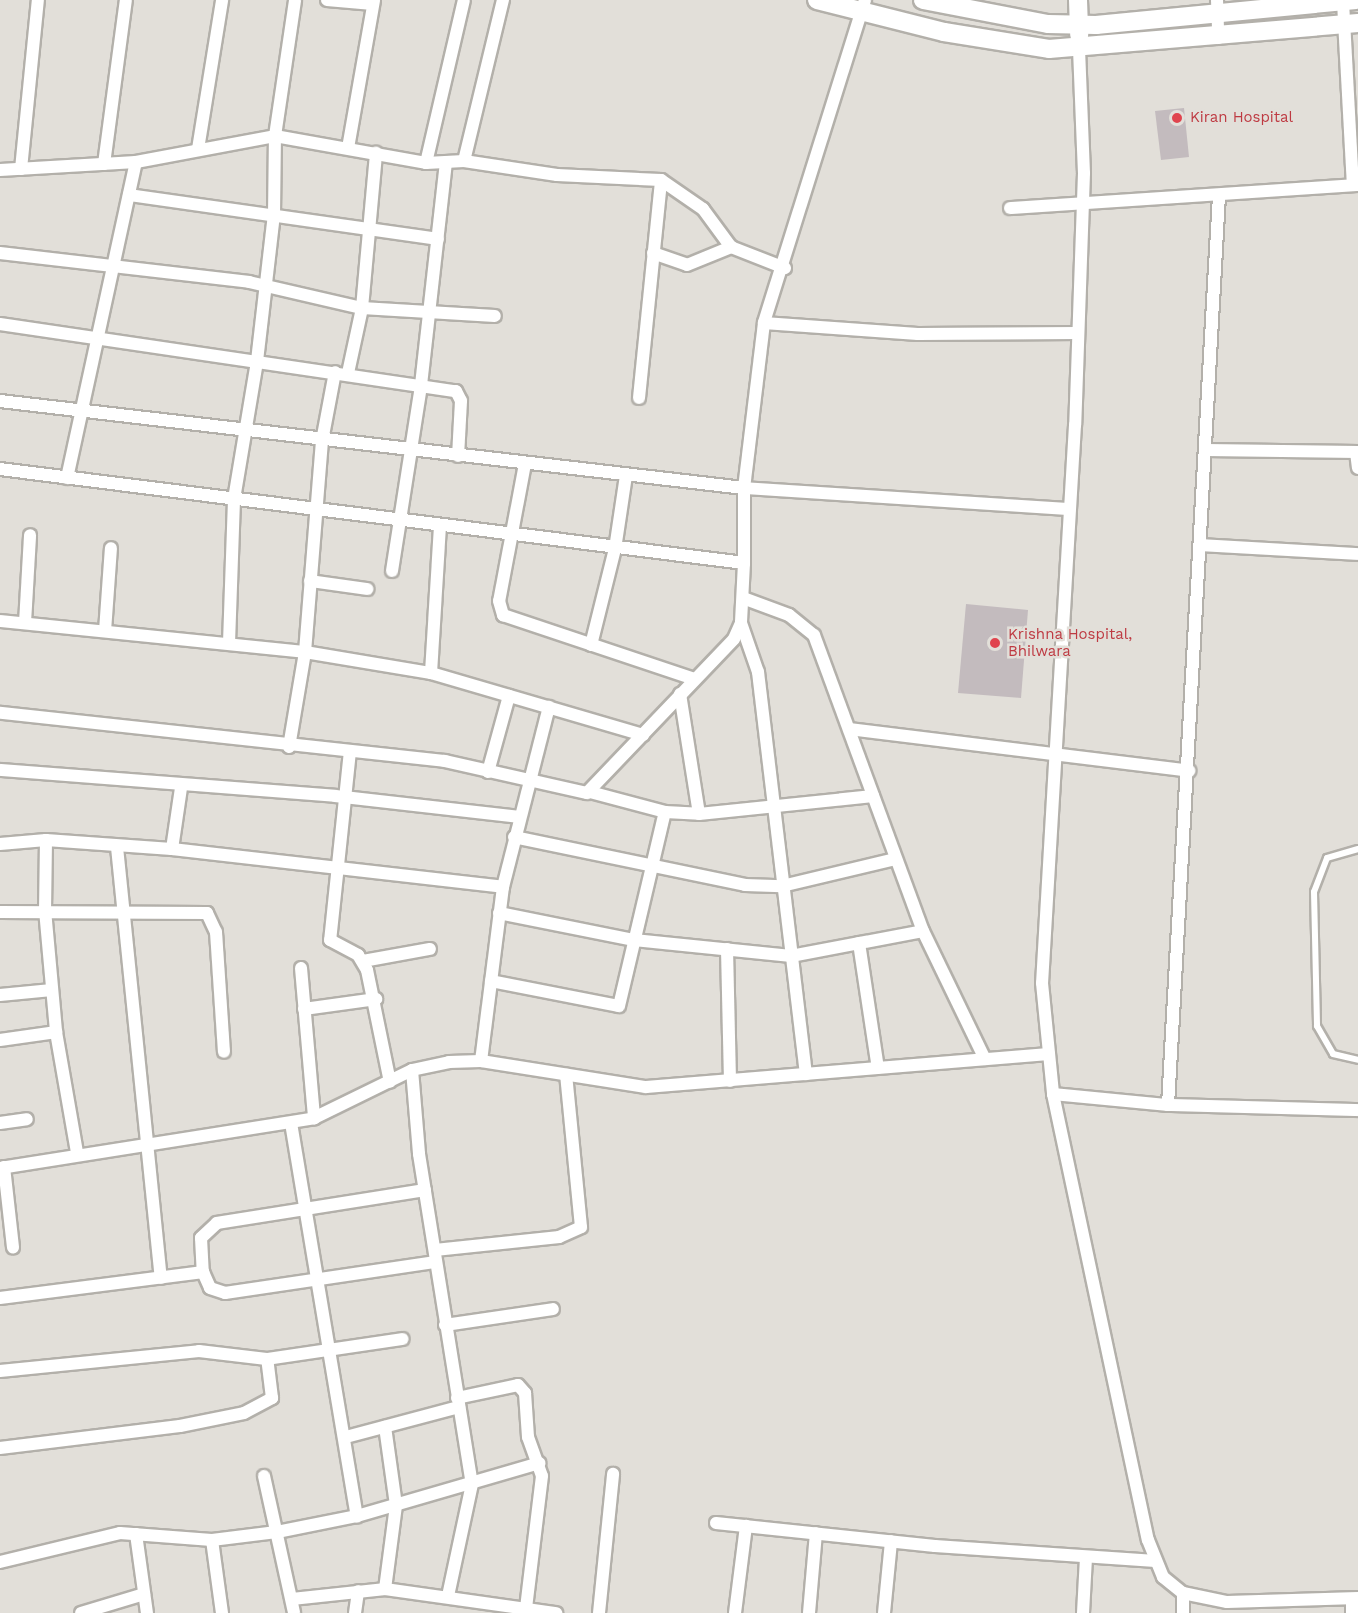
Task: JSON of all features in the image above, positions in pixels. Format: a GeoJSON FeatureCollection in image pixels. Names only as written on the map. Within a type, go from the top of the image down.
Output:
{"type":"FeatureCollection","features":[{"type":"Feature","properties":{"kind":"street"},"geometry":{"type":"LineString","coordinates":[[21,169],[38,0]]}},
{"type":"Feature","properties":{"kind":"street"},"geometry":{"type":"LineString","coordinates":[[104,164],[126,0]]}},
{"type":"Feature","properties":{"kind":"street"},"geometry":{"type":"LineString","coordinates":[[198,149],[222,0]]}},
{"type":"Feature","properties":{"kind":"street"},"geometry":{"type":"LineString","coordinates":[[229,644],[234,499],[248,432],[257,362],[274,215],[275,136],[295,0]]}},
{"type":"Feature","properties":{"kind":"street"},"geometry":{"type":"LineString","coordinates":[[327,0],[373,2],[348,148]]}},
{"type":"Feature","properties":{"kind":"street"},"geometry":{"type":"LineString","coordinates":[[426,163],[464,0]]}},
{"type":"Feature","properties":{"kind":"street"},"geometry":{"type":"LineString","coordinates":[[465,161],[503,0]]}},
{"type":"Feature","properties":{"kind":"street"},"geometry":{"type":"LineString","coordinates":[[817,0],[862,7],[998,43],[1079,49],[1352,24]]}},
{"type":"Feature","properties":{"kind":"street"},"geometry":{"type":"LineString","coordinates":[[923,0],[981,15],[1079,24],[1218,7],[1349,1],[1352,24],[1355,185],[1083,205],[1010,208]]}},
{"type":"Feature","properties":{"kind":"street"},"geometry":{"type":"LineString","coordinates":[[1078,0],[1083,205],[1070,509],[1042,983],[1053,1094],[1155,1561],[1170,1585],[1183,1593],[1260,1608],[1355,1598],[1352,1613]]}},
{"type":"Feature","properties":{"kind":"street"},"geometry":{"type":"LineString","coordinates":[[806,1074],[758,672],[741,623],[744,488],[764,322],[784,268],[862,7]]}},
{"type":"Feature","properties":{"kind":"street"},"geometry":{"type":"LineString","coordinates":[[1218,7],[1218,38]]}},
{"type":"Feature","properties":{"kind":"street"},"geometry":{"type":"LineString","coordinates":[[0,170],[136,162],[275,136],[426,163],[465,161],[556,175],[661,180],[703,209],[731,247],[784,268]]}},
{"type":"Feature","properties":{"kind":"street"},"geometry":{"type":"LineString","coordinates":[[290,747],[305,652],[322,441],[362,308],[366,230],[376,153]]}},
{"type":"Feature","properties":{"kind":"street"},"geometry":{"type":"LineString","coordinates":[[67,478],[83,412],[95,337],[136,162]]}},
{"type":"Feature","properties":{"kind":"street"},"geometry":{"type":"LineString","coordinates":[[392,571],[421,385],[446,162]]}},
{"type":"Feature","properties":{"kind":"street"},"geometry":{"type":"LineString","coordinates":[[639,398],[661,180]]}},
{"type":"Feature","properties":{"kind":"street"},"geometry":{"type":"LineString","coordinates":[[129,195],[438,239]]}},
{"type":"Feature","properties":{"kind":"street"},"geometry":{"type":"LineString","coordinates":[[1168,1105],[1189,771],[1219,195]]}},
{"type":"Feature","properties":{"kind":"street"},"geometry":{"type":"LineString","coordinates":[[653,253],[687,265],[731,247]]}},
{"type":"Feature","properties":{"kind":"street"},"geometry":{"type":"LineString","coordinates":[[0,253],[266,286],[362,308],[495,316]]}},
{"type":"Feature","properties":{"kind":"street"},"geometry":{"type":"LineString","coordinates":[[764,322],[918,334],[1078,333]]}},
{"type":"Feature","properties":{"kind":"street"},"geometry":{"type":"LineString","coordinates":[[0,324],[257,362],[342,372],[459,393],[458,456]]}},
{"type":"Feature","properties":{"kind":"street"},"geometry":{"type":"LineString","coordinates":[[0,401],[322,441],[744,488],[1070,509]]}},
{"type":"Feature","properties":{"kind":"street"},"geometry":{"type":"LineString","coordinates":[[1206,450],[1357,452],[1358,468]]}},
{"type":"Feature","properties":{"kind":"street"},"geometry":{"type":"LineString","coordinates":[[525,464],[514,536],[500,601],[502,615],[694,679]]}},
{"type":"Feature","properties":{"kind":"street"},"geometry":{"type":"LineString","coordinates":[[0,469],[615,549],[744,563]]}},
{"type":"Feature","properties":{"kind":"street"},"geometry":{"type":"LineString","coordinates":[[591,645],[615,549],[626,475]]}},
{"type":"Feature","properties":{"kind":"street"},"geometry":{"type":"LineString","coordinates":[[431,673],[440,526]]}},
{"type":"Feature","properties":{"kind":"street"},"geometry":{"type":"LineString","coordinates":[[26,624],[30,535]]}},
{"type":"Feature","properties":{"kind":"street"},"geometry":{"type":"LineString","coordinates":[[1201,545],[1358,554]]}},
{"type":"Feature","properties":{"kind":"street"},"geometry":{"type":"LineString","coordinates":[[105,631],[111,548]]}},
{"type":"Feature","properties":{"kind":"street"},"geometry":{"type":"LineString","coordinates":[[310,581],[367,589]]}},
{"type":"Feature","properties":{"kind":"street"},"geometry":{"type":"LineString","coordinates":[[743,598],[789,615],[814,635],[923,931],[985,1059]]}},
{"type":"Feature","properties":{"kind":"street"},"geometry":{"type":"LineString","coordinates":[[0,621],[305,652],[431,673],[643,735]]}},
{"type":"Feature","properties":{"kind":"street"},"geometry":{"type":"LineString","coordinates":[[590,792],[694,679],[722,656],[741,623]]}},
{"type":"Feature","properties":{"kind":"street"},"geometry":{"type":"LineString","coordinates":[[680,694],[699,814]]}},
{"type":"Feature","properties":{"kind":"street"},"geometry":{"type":"LineString","coordinates":[[488,772],[508,696]]}},
{"type":"Feature","properties":{"kind":"street"},"geometry":{"type":"LineString","coordinates":[[481,1061],[503,887],[518,818],[549,707]]}},
{"type":"Feature","properties":{"kind":"street"},"geometry":{"type":"LineString","coordinates":[[0,713],[290,747],[350,751],[488,772],[528,782],[590,792],[665,812],[699,814],[873,796]]}},
{"type":"Feature","properties":{"kind":"street"},"geometry":{"type":"LineString","coordinates":[[849,729],[1054,752],[1189,771]]}},
{"type":"Feature","properties":{"kind":"street"},"geometry":{"type":"LineString","coordinates":[[350,751],[342,796],[330,940],[363,962],[376,999],[390,1082]]}},
{"type":"Feature","properties":{"kind":"street"},"geometry":{"type":"LineString","coordinates":[[0,770],[181,788],[342,796],[518,818]]}},
{"type":"Feature","properties":{"kind":"street"},"geometry":{"type":"LineString","coordinates":[[172,849],[181,788]]}},
{"type":"Feature","properties":{"kind":"street"},"geometry":{"type":"LineString","coordinates":[[490,981],[615,1008],[624,999],[634,940],[665,812]]}},
{"type":"Feature","properties":{"kind":"street"},"geometry":{"type":"LineString","coordinates":[[514,837],[745,885],[782,886],[895,859]]}},
{"type":"Feature","properties":{"kind":"street"},"geometry":{"type":"LineString","coordinates":[[0,844],[46,840],[117,847],[172,849],[336,866],[503,887]]}},
{"type":"Feature","properties":{"kind":"street"},"geometry":{"type":"LineString","coordinates":[[46,840],[45,910],[56,1032],[77,1152]]}},
{"type":"Feature","properties":{"kind":"street"},"geometry":{"type":"LineString","coordinates":[[117,847],[161,1278]]}},
{"type":"Feature","properties":{"kind":"street"},"geometry":{"type":"LineString","coordinates":[[0,912],[45,910],[211,917],[224,1052]]}},
{"type":"Feature","properties":{"kind":"street"},"geometry":{"type":"LineString","coordinates":[[499,913],[634,940],[791,956],[923,931]]}},
{"type":"Feature","properties":{"kind":"street"},"geometry":{"type":"LineString","coordinates":[[859,943],[878,1068]]}},
{"type":"Feature","properties":{"kind":"street"},"geometry":{"type":"LineString","coordinates":[[363,962],[430,949]]}},
{"type":"Feature","properties":{"kind":"street"},"geometry":{"type":"LineString","coordinates":[[727,950],[730,1081]]}},
{"type":"Feature","properties":{"kind":"street"},"geometry":{"type":"LineString","coordinates":[[301,968],[314,1118]]}},
{"type":"Feature","properties":{"kind":"street"},"geometry":{"type":"LineString","coordinates":[[0,995],[52,990]]}},
{"type":"Feature","properties":{"kind":"street"},"geometry":{"type":"LineString","coordinates":[[304,1009],[376,999]]}},
{"type":"Feature","properties":{"kind":"street"},"geometry":{"type":"LineString","coordinates":[[0,1040],[56,1032]]}},
{"type":"Feature","properties":{"kind":"street"},"geometry":{"type":"LineString","coordinates":[[13,1247],[2,1167],[77,1152],[314,1118],[412,1071],[481,1061],[634,1086],[730,1081],[1049,1054]]}},
{"type":"Feature","properties":{"kind":"street"},"geometry":{"type":"LineString","coordinates":[[412,1071],[424,1190],[472,1484],[448,1596]]}},
{"type":"Feature","properties":{"kind":"street"},"geometry":{"type":"LineString","coordinates":[[424,1190],[210,1227],[201,1238],[203,1272],[210,1288],[225,1293],[318,1281],[436,1256],[564,1236],[581,1227],[566,1075]]}},
{"type":"Feature","properties":{"kind":"street"},"geometry":{"type":"LineString","coordinates":[[1053,1094],[1168,1105],[1358,1110]]}},
{"type":"Feature","properties":{"kind":"street"},"geometry":{"type":"LineString","coordinates":[[0,1124],[27,1119]]}},
{"type":"Feature","properties":{"kind":"street"},"geometry":{"type":"LineString","coordinates":[[291,1123],[318,1281],[334,1350],[357,1516]]}},
{"type":"Feature","properties":{"kind":"street"},"geometry":{"type":"LineString","coordinates":[[0,1298],[203,1272]]}},
{"type":"Feature","properties":{"kind":"street"},"geometry":{"type":"LineString","coordinates":[[445,1324],[553,1310]]}},
{"type":"Feature","properties":{"kind":"street"},"geometry":{"type":"LineString","coordinates":[[0,1371],[192,1352],[267,1359],[403,1339]]}},
{"type":"Feature","properties":{"kind":"street"},"geometry":{"type":"LineString","coordinates":[[0,1448],[180,1426],[244,1413],[272,1400],[267,1359]]}},
{"type":"Feature","properties":{"kind":"street"},"geometry":{"type":"LineString","coordinates":[[346,1437],[385,1427],[458,1402],[523,1388],[528,1437],[539,1463],[542,1486],[526,1609]]}},
{"type":"Feature","properties":{"kind":"street"},"geometry":{"type":"LineString","coordinates":[[385,1427],[396,1505],[385,1589]]}},
{"type":"Feature","properties":{"kind":"street"},"geometry":{"type":"LineString","coordinates":[[0,1562],[103,1535],[136,1533],[212,1540],[277,1532],[357,1516],[539,1463]]}},
{"type":"Feature","properties":{"kind":"street"},"geometry":{"type":"LineString","coordinates":[[599,1613],[613,1474]]}},
{"type":"Feature","properties":{"kind":"street"},"geometry":{"type":"LineString","coordinates":[[264,1476],[294,1613]]}},
{"type":"Feature","properties":{"kind":"street"},"geometry":{"type":"LineString","coordinates":[[716,1523],[1086,1558],[1155,1561]]}},
{"type":"Feature","properties":{"kind":"street"},"geometry":{"type":"LineString","coordinates":[[735,1613],[746,1526]]}},
{"type":"Feature","properties":{"kind":"street"},"geometry":{"type":"LineString","coordinates":[[136,1533],[147,1613]]}},
{"type":"Feature","properties":{"kind":"street"},"geometry":{"type":"LineString","coordinates":[[809,1613],[816,1533]]}},
{"type":"Feature","properties":{"kind":"street"},"geometry":{"type":"LineString","coordinates":[[212,1540],[222,1613]]}},
{"type":"Feature","properties":{"kind":"street"},"geometry":{"type":"LineString","coordinates":[[884,1613],[891,1541]]}},
{"type":"Feature","properties":{"kind":"street"},"geometry":{"type":"LineString","coordinates":[[1083,1613],[1086,1558]]}},
{"type":"Feature","properties":{"kind":"street"},"geometry":{"type":"LineString","coordinates":[[292,1599],[385,1589],[448,1596],[476,1607],[556,1613]]}},
{"type":"Feature","properties":{"kind":"street"},"geometry":{"type":"LineString","coordinates":[[356,1613],[358,1591]]}},
{"type":"Feature","properties":{"kind":"street"},"geometry":{"type":"LineString","coordinates":[[1183,1593],[1183,1613]]}},
{"type":"Feature","properties":{"kind":"street"},"geometry":{"type":"LineString","coordinates":[[81,1613],[144,1594]]}},
{"type":"Feature","properties":{"kind":"lane"},"geometry":{"type":"LineString","coordinates":[[1358,849],[1327,858],[1314,892],[1317,1026],[1333,1054],[1358,1060]]}},
{"type":"Feature","properties":{"kind":"building"},"geometry":{"type":"Polygon","coordinates":[[[1184,108],[1189,157],[1161,160],[1155,111],[1184,108]]]}},
{"type":"Feature","properties":{"kind":"building"},"geometry":{"type":"Polygon","coordinates":[[[966,604],[1028,610],[1021,698],[958,693],[966,604]]]}},
{"type":"Feature","properties":{"kind":"place","name":"Kiran Hospital"},"geometry":{"type":"Point","coordinates":[1177,118]}},
{"type":"Feature","properties":{"kind":"place","name":"Krishna Hospital, Bhilwara"},"geometry":{"type":"Point","coordinates":[995,643]}}]}
